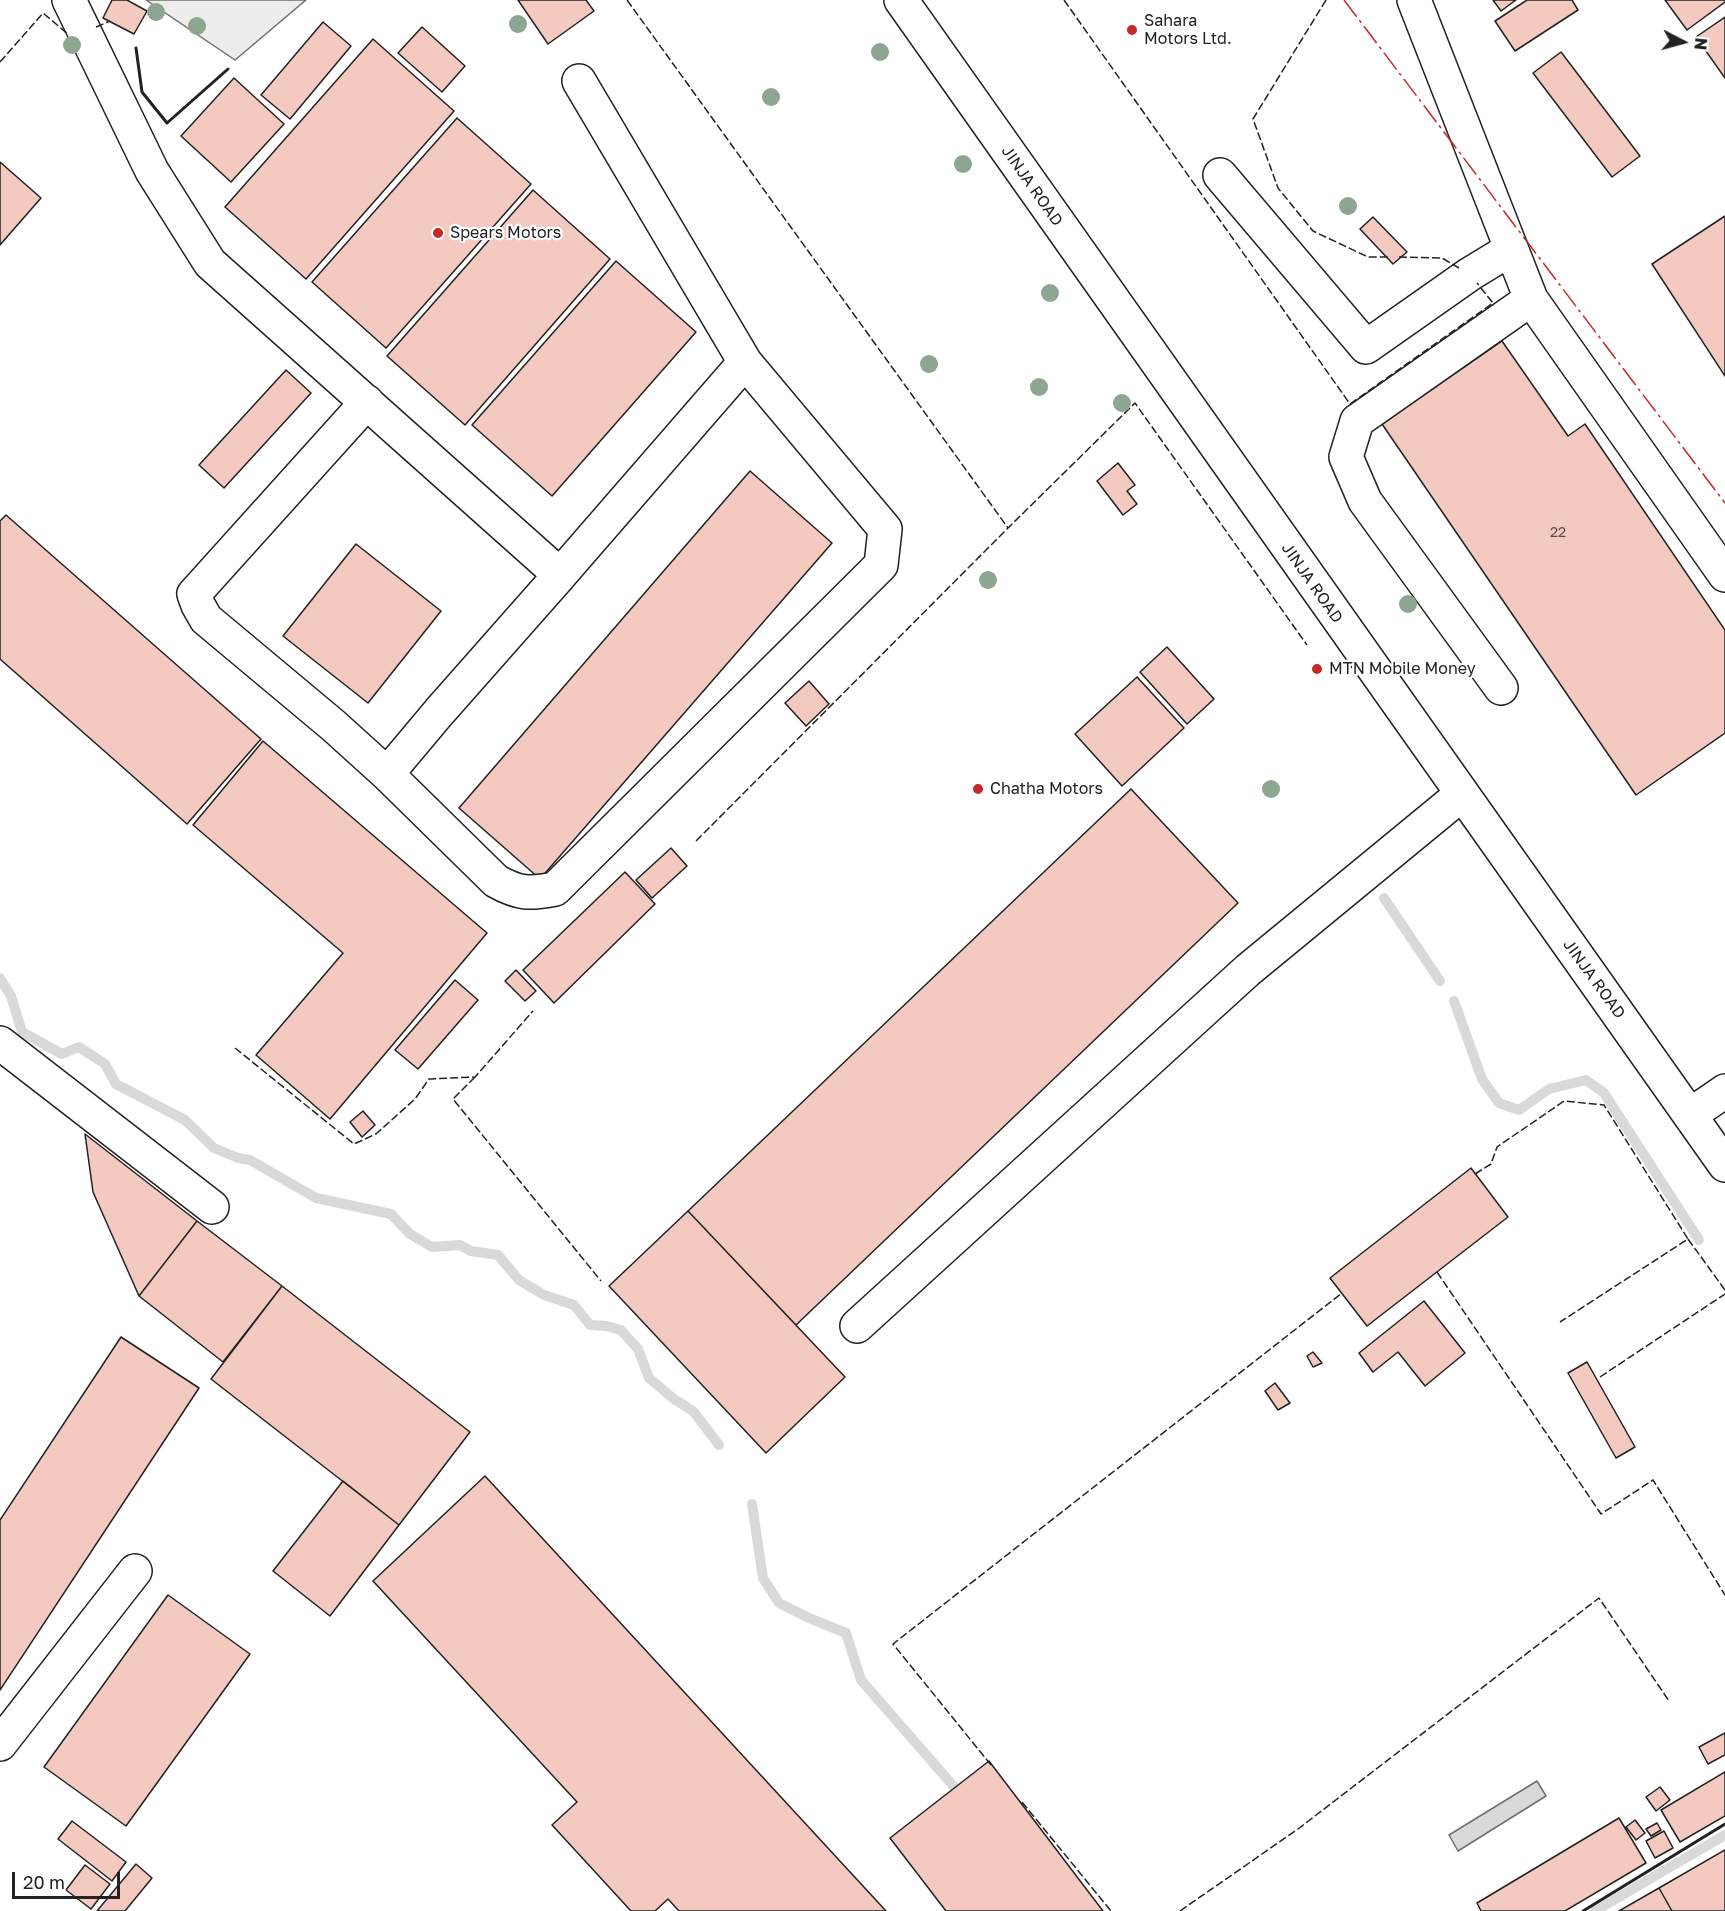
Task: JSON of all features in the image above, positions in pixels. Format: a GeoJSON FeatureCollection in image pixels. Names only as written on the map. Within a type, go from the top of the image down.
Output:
{"type":"FeatureCollection","features":[{"type":"Feature","properties":{"kind":"main road"},"geometry":{"type":"LineString","coordinates":[[69,0],[152,171],[210,263],[560,575]]}},
{"type":"Feature","properties":{"kind":"main road","name":"JINJA ROAD"},"geometry":{"type":"LineString","coordinates":[[901,0],[1725,1165]]}},
{"type":"Feature","properties":{"kind":"main road"},"geometry":{"type":"LineString","coordinates":[[1414,0],[1531,299],[1725,575]]}},
{"type":"Feature","properties":{"kind":"main road"},"geometry":{"type":"LineString","coordinates":[[367,402],[194,594],[198,605],[207,619],[387,774],[496,881],[513,891],[534,894],[555,889],[881,565],[885,529],[745,362],[579,81]]}},
{"type":"Feature","properties":{"kind":"main road"},"geometry":{"type":"LineString","coordinates":[[1220,175],[1366,347],[1470,274],[1511,249]]}},
{"type":"Feature","properties":{"kind":"main road"},"geometry":{"type":"LineString","coordinates":[[1501,688],[1365,501],[1346,457],[1357,421],[1531,299]]}},
{"type":"Feature","properties":{"kind":"main road"},"geometry":{"type":"LineString","coordinates":[[387,774],[439,711],[745,362]]}},
{"type":"Feature","properties":{"kind":"main road"},"geometry":{"type":"LineString","coordinates":[[857,1326],[1248,970],[1462,794]]}},
{"type":"Feature","properties":{"kind":"main road"},"geometry":{"type":"LineString","coordinates":[[0,1043],[212,1207]]}},
{"type":"Feature","properties":{"kind":"main road"},"geometry":{"type":"LineString","coordinates":[[1690,1115],[1725,1091]]}},
{"type":"Feature","properties":{"kind":"main road"},"geometry":{"type":"LineString","coordinates":[[0,1744],[135,1571]]}},
{"type":"Feature","properties":{"kind":"shaded area"},"geometry":{"type":"Polygon","coordinates":[[[146,0],[306,0],[235,60],[146,0]]]}},
{"type":"Feature","properties":{"kind":"shaded area"},"geometry":{"type":"Polygon","coordinates":[[[1537,1781],[1546,1796],[1458,1851],[1449,1835],[1537,1781]]]}},
{"type":"Feature","properties":{"kind":"building"},"geometry":{"type":"Polygon","coordinates":[[[112,0],[127,0],[147,11],[134,34],[103,18],[112,0]]]}},
{"type":"Feature","properties":{"kind":"building"},"geometry":{"type":"Polygon","coordinates":[[[518,0],[586,0],[594,11],[548,44],[518,0]]]}},
{"type":"Feature","properties":{"kind":"building"},"geometry":{"type":"Polygon","coordinates":[[[1493,0],[1516,0],[1501,11],[1493,0]]]}},
{"type":"Feature","properties":{"kind":"building"},"geometry":{"type":"Polygon","coordinates":[[[1527,0],[1572,0],[1578,10],[1515,51],[1495,21],[1527,0]]]}},
{"type":"Feature","properties":{"kind":"building"},"geometry":{"type":"Polygon","coordinates":[[[1665,0],[1725,0],[1725,2],[1687,30],[1665,0]]]}},
{"type":"Feature","properties":{"kind":"building"},"geometry":{"type":"Polygon","coordinates":[[[1725,17],[1725,78],[1696,37],[1725,17]]]}},
{"type":"Feature","properties":{"kind":"building"},"geometry":{"type":"Polygon","coordinates":[[[323,22],[351,46],[290,119],[261,95],[323,22]]]}},
{"type":"Feature","properties":{"kind":"building"},"geometry":{"type":"Polygon","coordinates":[[[422,27],[465,66],[442,92],[398,53],[422,27]]]}},
{"type":"Feature","properties":{"kind":"building"},"geometry":{"type":"Polygon","coordinates":[[[373,39],[454,111],[306,279],[225,207],[373,39]]]}},
{"type":"Feature","properties":{"kind":"building"},"geometry":{"type":"Polygon","coordinates":[[[1561,52],[1640,156],[1612,177],[1533,73],[1561,52]]]}},
{"type":"Feature","properties":{"kind":"building"},"geometry":{"type":"Polygon","coordinates":[[[234,78],[284,124],[231,182],[181,136],[234,78]]]}},
{"type":"Feature","properties":{"kind":"building"},"geometry":{"type":"Polygon","coordinates":[[[457,118],[531,184],[386,348],[312,282],[457,118]]]}},
{"type":"Feature","properties":{"kind":"building"},"geometry":{"type":"Polygon","coordinates":[[[0,162],[41,198],[0,245],[0,162]]]}},
{"type":"Feature","properties":{"kind":"building"},"geometry":{"type":"Polygon","coordinates":[[[533,190],[610,259],[465,425],[387,356],[533,190]]]}},
{"type":"Feature","properties":{"kind":"building"},"geometry":{"type":"Polygon","coordinates":[[[1725,216],[1725,376],[1652,264],[1725,216]]]}},
{"type":"Feature","properties":{"kind":"building"},"geometry":{"type":"Polygon","coordinates":[[[1373,217],[1407,252],[1393,264],[1360,229],[1373,217]]]}},
{"type":"Feature","properties":{"kind":"building"},"geometry":{"type":"Polygon","coordinates":[[[616,261],[696,332],[552,496],[472,425],[616,261]]]}},
{"type":"Feature","properties":{"kind":"building"},"geometry":{"type":"Polygon","coordinates":[[[1502,341],[1568,436],[1585,424],[1725,630],[1725,733],[1636,795],[1382,424],[1502,341]]]}},
{"type":"Feature","properties":{"kind":"building"},"geometry":{"type":"Polygon","coordinates":[[[286,370],[311,393],[224,488],[199,465],[286,370]]]}},
{"type":"Feature","properties":{"kind":"building"},"geometry":{"type":"Polygon","coordinates":[[[1118,463],[1135,485],[1127,491],[1137,504],[1123,515],[1097,481],[1118,463]]]}},
{"type":"Feature","properties":{"kind":"building"},"geometry":{"type":"Polygon","coordinates":[[[750,471],[832,543],[540,879],[459,808],[750,471]]]}},
{"type":"Feature","properties":{"kind":"building"},"geometry":{"type":"Polygon","coordinates":[[[6,515],[261,739],[187,824],[0,659],[0,521],[6,515]]]}},
{"type":"Feature","properties":{"kind":"building"},"geometry":{"type":"Polygon","coordinates":[[[356,544],[441,611],[368,703],[283,636],[356,544]]]}},
{"type":"Feature","properties":{"kind":"building"},"geometry":{"type":"Polygon","coordinates":[[[1167,647],[1214,699],[1187,724],[1140,672],[1167,647]]]}},
{"type":"Feature","properties":{"kind":"building"},"geometry":{"type":"Polygon","coordinates":[[[1137,677],[1184,728],[1122,786],[1075,734],[1137,677]]]}},
{"type":"Feature","properties":{"kind":"building"},"geometry":{"type":"Polygon","coordinates":[[[809,681],[829,704],[806,726],[785,703],[809,681]]]}},
{"type":"Feature","properties":{"kind":"building"},"geometry":{"type":"Polygon","coordinates":[[[263,741],[487,933],[330,1119],[256,1055],[343,953],[193,825],[263,741]]]}},
{"type":"Feature","properties":{"kind":"building"},"geometry":{"type":"Polygon","coordinates":[[[1131,789],[1238,903],[796,1325],[688,1211],[1131,789]]]}},
{"type":"Feature","properties":{"kind":"building"},"geometry":{"type":"Polygon","coordinates":[[[671,848],[687,866],[652,898],[636,880],[671,848]]]}},
{"type":"Feature","properties":{"kind":"building"},"geometry":{"type":"Polygon","coordinates":[[[625,872],[655,904],[554,1003],[523,970],[625,872]]]}},
{"type":"Feature","properties":{"kind":"building"},"geometry":{"type":"Polygon","coordinates":[[[516,970],[536,991],[525,1001],[505,981],[516,970]]]}},
{"type":"Feature","properties":{"kind":"building"},"geometry":{"type":"Polygon","coordinates":[[[455,980],[478,1000],[418,1069],[395,1050],[455,980]]]}},
{"type":"Feature","properties":{"kind":"building"},"geometry":{"type":"Polygon","coordinates":[[[363,1111],[375,1125],[362,1137],[350,1122],[363,1111]]]}},
{"type":"Feature","properties":{"kind":"building"},"geometry":{"type":"Polygon","coordinates":[[[85,1134],[197,1221],[139,1296],[93,1192],[85,1134]]]}},
{"type":"Feature","properties":{"kind":"building"},"geometry":{"type":"Polygon","coordinates":[[[1471,1168],[1508,1217],[1367,1326],[1330,1278],[1471,1168]]]}},
{"type":"Feature","properties":{"kind":"building"},"geometry":{"type":"Polygon","coordinates":[[[688,1211],[845,1377],[766,1453],[609,1286],[688,1211]]]}},
{"type":"Feature","properties":{"kind":"building"},"geometry":{"type":"Polygon","coordinates":[[[197,1221],[282,1286],[223,1362],[139,1296],[197,1221]]]}},
{"type":"Feature","properties":{"kind":"building"},"geometry":{"type":"Polygon","coordinates":[[[282,1286],[470,1432],[399,1525],[211,1379],[282,1286]]]}},
{"type":"Feature","properties":{"kind":"building"},"geometry":{"type":"Polygon","coordinates":[[[1424,1301],[1465,1353],[1425,1386],[1398,1352],[1373,1372],[1359,1353],[1424,1301]]]}},
{"type":"Feature","properties":{"kind":"building"},"geometry":{"type":"Polygon","coordinates":[[[121,1337],[199,1388],[0,1690],[0,1520],[121,1337]]]}},
{"type":"Feature","properties":{"kind":"building"},"geometry":{"type":"Polygon","coordinates":[[[1313,1352],[1322,1363],[1313,1367],[1307,1356],[1313,1352]]]}},
{"type":"Feature","properties":{"kind":"building"},"geometry":{"type":"Polygon","coordinates":[[[1587,1362],[1635,1447],[1616,1458],[1568,1373],[1587,1362]]]}},
{"type":"Feature","properties":{"kind":"building"},"geometry":{"type":"Polygon","coordinates":[[[1275,1383],[1290,1403],[1278,1410],[1265,1391],[1275,1383]]]}},
{"type":"Feature","properties":{"kind":"building"},"geometry":{"type":"Polygon","coordinates":[[[485,1476],[886,1911],[679,1911],[668,1899],[655,1911],[631,1911],[552,1825],[577,1802],[373,1581],[485,1476]]]}},
{"type":"Feature","properties":{"kind":"building"},"geometry":{"type":"Polygon","coordinates":[[[343,1481],[399,1525],[330,1616],[273,1571],[343,1481]]]}},
{"type":"Feature","properties":{"kind":"building"},"geometry":{"type":"Polygon","coordinates":[[[168,1595],[250,1654],[126,1826],[44,1767],[168,1595]]]}},
{"type":"Feature","properties":{"kind":"building"},"geometry":{"type":"Polygon","coordinates":[[[1725,1733],[1725,1755],[1708,1764],[1699,1747],[1725,1733]]]}},
{"type":"Feature","properties":{"kind":"building"},"geometry":{"type":"Polygon","coordinates":[[[989,1761],[1103,1911],[946,1911],[890,1838],[989,1761]]]}},
{"type":"Feature","properties":{"kind":"building"},"geometry":{"type":"Polygon","coordinates":[[[1725,1772],[1725,1816],[1680,1842],[1661,1810],[1725,1772]]]}},
{"type":"Feature","properties":{"kind":"building"},"geometry":{"type":"Polygon","coordinates":[[[1660,1787],[1670,1800],[1656,1811],[1646,1797],[1660,1787]]]}},
{"type":"Feature","properties":{"kind":"building"},"geometry":{"type":"Polygon","coordinates":[[[1619,1818],[1646,1863],[1565,1911],[1481,1911],[1477,1903],[1619,1818]]]}},
{"type":"Feature","properties":{"kind":"building"},"geometry":{"type":"Polygon","coordinates":[[[1635,1820],[1645,1833],[1636,1840],[1626,1827],[1635,1820]]]}},
{"type":"Feature","properties":{"kind":"building"},"geometry":{"type":"Polygon","coordinates":[[[72,1821],[126,1862],[112,1881],[58,1839],[72,1821]]]}},
{"type":"Feature","properties":{"kind":"building"},"geometry":{"type":"Polygon","coordinates":[[[1657,1823],[1661,1830],[1651,1836],[1646,1829],[1657,1823]]]}},
{"type":"Feature","properties":{"kind":"building"},"geometry":{"type":"Polygon","coordinates":[[[1664,1831],[1673,1848],[1655,1858],[1646,1841],[1664,1831]]]}},
{"type":"Feature","properties":{"kind":"building"},"geometry":{"type":"Polygon","coordinates":[[[1725,1850],[1725,1911],[1672,1911],[1659,1888],[1725,1850]]]}},
{"type":"Feature","properties":{"kind":"building"},"geometry":{"type":"Polygon","coordinates":[[[136,1864],[152,1878],[125,1911],[97,1911],[136,1864]]]}},
{"type":"Feature","properties":{"kind":"building"},"geometry":{"type":"Polygon","coordinates":[[[85,1865],[110,1884],[91,1909],[66,1890],[85,1865]]]}},
{"type":"Feature","properties":{"kind":"building"},"geometry":{"type":"Polygon","coordinates":[[[1659,1888],[1672,1911],[1619,1911],[1659,1888]]]}},
{"type":"Feature","properties":{"kind":"waterway"},"geometry":{"type":"LineString","coordinates":[[1384,898],[1440,981]]}},
{"type":"Feature","properties":{"kind":"waterway"},"geometry":{"type":"LineString","coordinates":[[0,978],[11,996],[22,1032],[62,1054],[79,1047],[105,1064],[116,1084],[185,1120],[214,1148],[238,1158],[250,1160],[316,1198],[391,1214],[410,1234],[432,1247],[460,1245],[471,1251],[498,1255],[519,1280],[544,1295],[574,1305],[590,1325],[621,1330],[638,1349],[649,1378],[674,1399],[693,1411],[719,1445]]}},
{"type":"Feature","properties":{"kind":"waterway"},"geometry":{"type":"LineString","coordinates":[[1454,1001],[1482,1079],[1499,1103],[1519,1110],[1549,1089],[1586,1080],[1604,1093],[1699,1240]]}},
{"type":"Feature","properties":{"kind":"waterway"},"geometry":{"type":"LineString","coordinates":[[752,1504],[763,1578],[779,1603],[846,1633],[861,1680],[963,1797]]}},
{"type":"Feature","properties":{"kind":"waterway"},"geometry":{"type":"LineString","coordinates":[[1595,1911],[1725,1835]]}},
{"type":"Feature","properties":{"kind":"fence"},"geometry":{"type":"LineString","coordinates":[[627,0],[1008,528]]}},
{"type":"Feature","properties":{"kind":"fence"},"geometry":{"type":"LineString","coordinates":[[1064,0],[1350,404],[1493,303],[1477,283]]}},
{"type":"Feature","properties":{"kind":"fence"},"geometry":{"type":"LineString","coordinates":[[1326,0],[1253,119],[1278,188],[1313,231],[1368,257],[1390,257]]}},
{"type":"Feature","properties":{"kind":"fence"},"geometry":{"type":"LineString","coordinates":[[0,62],[43,13],[69,35]]}},
{"type":"Feature","properties":{"kind":"fence"},"geometry":{"type":"LineString","coordinates":[[96,27],[110,21]]}},
{"type":"Feature","properties":{"kind":"fence"},"geometry":{"type":"LineString","coordinates":[[1399,257],[1442,258],[1459,268]]}},
{"type":"Feature","properties":{"kind":"fence"},"geometry":{"type":"LineString","coordinates":[[696,841],[1135,403],[1307,645]]}},
{"type":"Feature","properties":{"kind":"fence"},"geometry":{"type":"LineString","coordinates":[[235,1048],[354,1144],[376,1134],[415,1099],[429,1079],[475,1077],[533,1011]]}},
{"type":"Feature","properties":{"kind":"fence"},"geometry":{"type":"LineString","coordinates":[[475,1077],[453,1099],[601,1281]]}},
{"type":"Feature","properties":{"kind":"fence"},"geometry":{"type":"LineString","coordinates":[[1475,1174],[1491,1164],[1497,1147],[1564,1101],[1604,1105],[1688,1239],[1560,1322]]}},
{"type":"Feature","properties":{"kind":"fence"},"geometry":{"type":"LineString","coordinates":[[1688,1239],[1725,1290]]}},
{"type":"Feature","properties":{"kind":"fence"},"geometry":{"type":"LineString","coordinates":[[1437,1272],[1601,1514],[1653,1480],[1725,1595]]}},
{"type":"Feature","properties":{"kind":"fence"},"geometry":{"type":"LineString","coordinates":[[991,1765],[893,1644],[1342,1293]]}},
{"type":"Feature","properties":{"kind":"fence"},"geometry":{"type":"LineString","coordinates":[[1600,1377],[1725,1294]]}},
{"type":"Feature","properties":{"kind":"fence"},"geometry":{"type":"LineString","coordinates":[[1180,1911],[1298,1829],[1599,1598],[1669,1701]]}},
{"type":"Feature","properties":{"kind":"fence"},"geometry":{"type":"LineString","coordinates":[[1022,1802],[1111,1911]]}},
{"type":"Feature","properties":{"kind":"wall"},"geometry":{"type":"LineString","coordinates":[[136,48],[142,92],[167,123],[228,69]]}},
{"type":"Feature","properties":{"kind":"wall"},"geometry":{"type":"LineString","coordinates":[[1583,1911],[1725,1824]]}},
{"type":"Feature","properties":{"kind":"power"},"geometry":{"type":"LineString","coordinates":[[1344,0],[1725,503]]}},
{"type":"Feature","properties":{"kind":"place","name":"Sahara Motors Ltd."},"geometry":{"type":"Point","coordinates":[1132,30]}},
{"type":"Feature","properties":{"kind":"place","name":"Spears Motors"},"geometry":{"type":"Point","coordinates":[438,233]}},
{"type":"Feature","properties":{"kind":"place","name":"MTN Mobile Money"},"geometry":{"type":"Point","coordinates":[1317,669]}},
{"type":"Feature","properties":{"kind":"place","name":"Chatha Motors"},"geometry":{"type":"Point","coordinates":[978,789]}}]}
